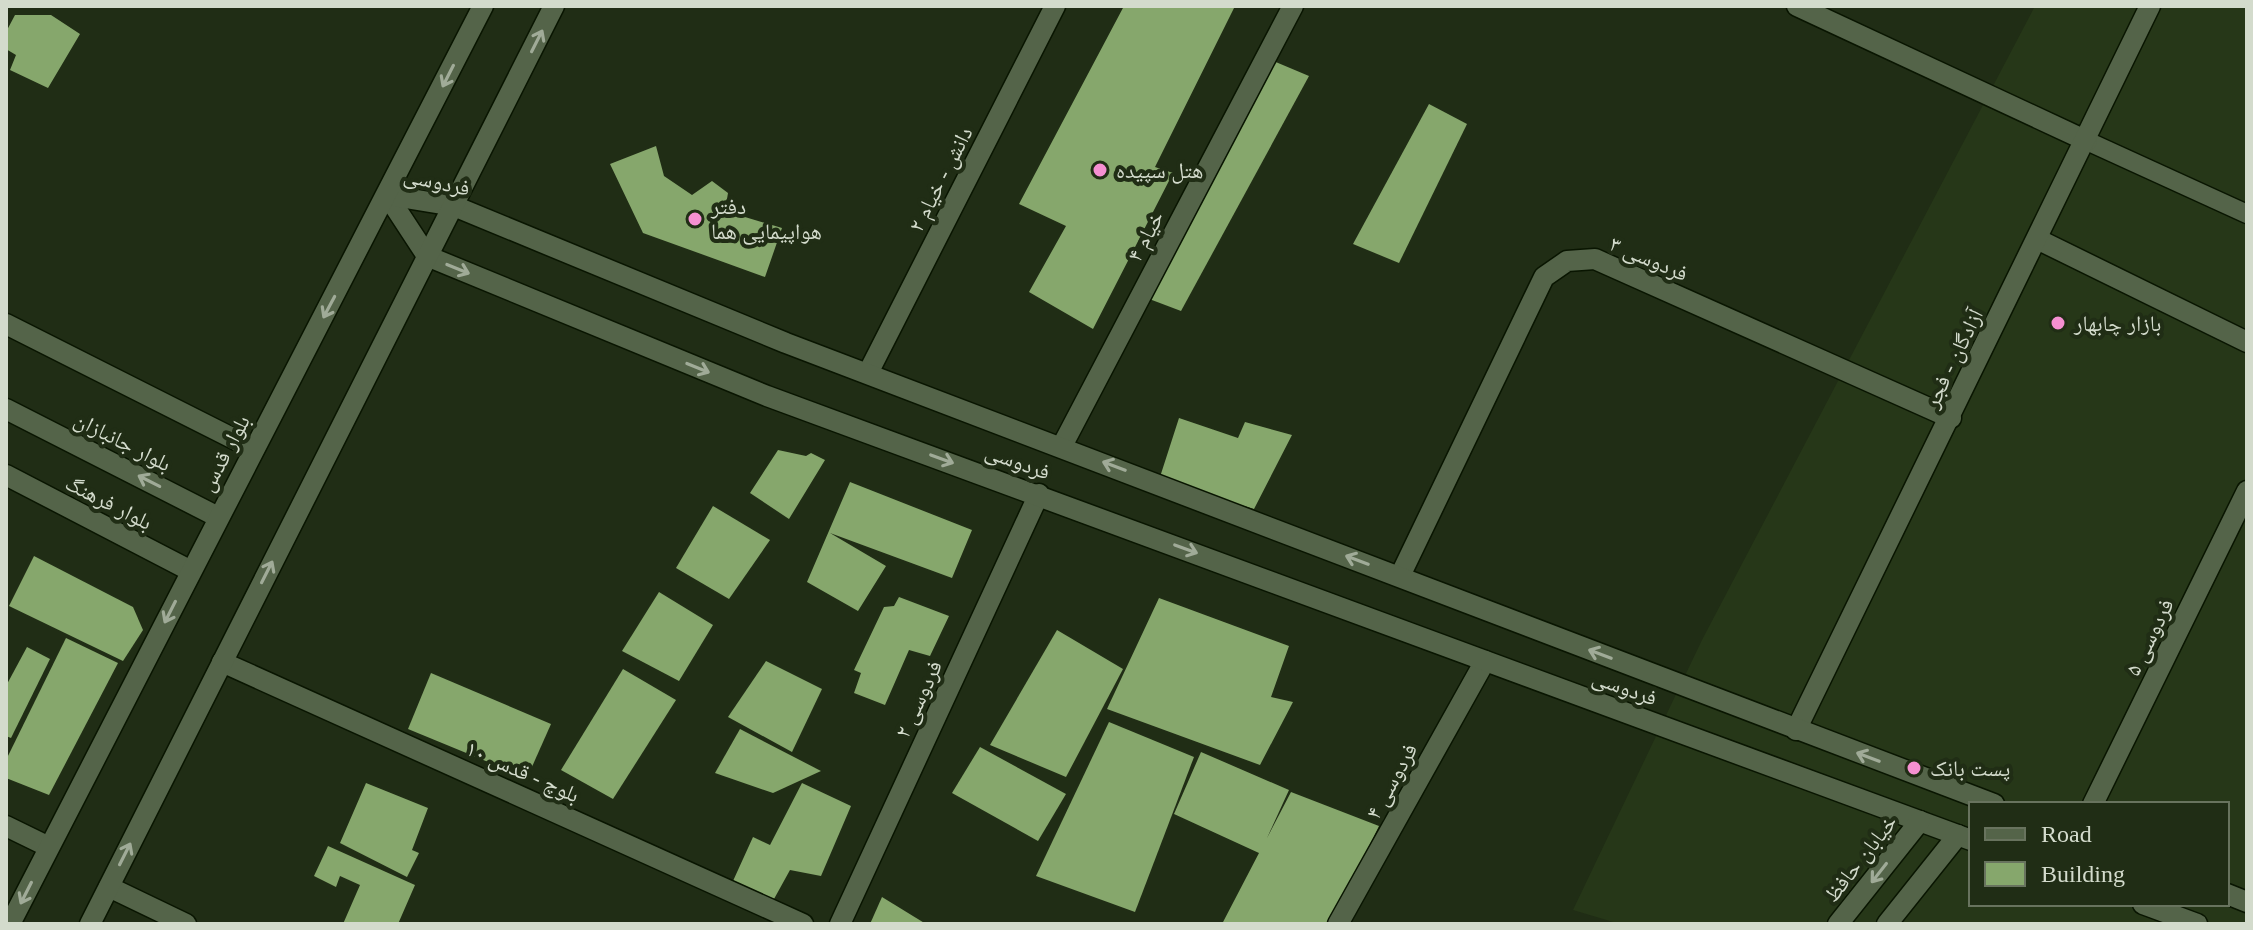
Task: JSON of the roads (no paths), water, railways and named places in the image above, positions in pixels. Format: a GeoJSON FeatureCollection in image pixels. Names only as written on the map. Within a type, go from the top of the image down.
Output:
{"type":"FeatureCollection","features":[{"type":"Feature","properties":{"kind":"street","name":"بلوار قدس"},"geometry":{"type":"LineString","coordinates":[[10,924],[483,6]]}},
{"type":"Feature","properties":{"kind":"street"},"geometry":{"type":"LineString","coordinates":[[90,924],[554,6]]}},
{"type":"Feature","properties":{"kind":"street","name":"دانش - خیام ۲"},"geometry":{"type":"LineString","coordinates":[[868,373],[1055,6]]}},
{"type":"Feature","properties":{"kind":"street","name":"خیام ۴"},"geometry":{"type":"LineString","coordinates":[[1062,446],[1293,6]]}},
{"type":"Feature","properties":{"kind":"street"},"geometry":{"type":"LineString","coordinates":[[1797,6],[2087,141]]}},
{"type":"Feature","properties":{"kind":"street","name":"آزادگان - فجر"},"geometry":{"type":"LineString","coordinates":[[1796,730],[2087,141],[2150,6]]}},
{"type":"Feature","properties":{"kind":"street","name":"فردوسی"},"geometry":{"type":"LineString","coordinates":[[387,195],[454,206],[771,337],[1989,802]]}},
{"type":"Feature","properties":{"kind":"street","name":"فردوسی"},"geometry":{"type":"LineString","coordinates":[[387,195],[427,256],[767,396],[1964,837]]}},
{"type":"Feature","properties":{"kind":"street"},"geometry":{"type":"LineString","coordinates":[[2037,239],[2247,342]]}},
{"type":"Feature","properties":{"kind":"street","name":"فردوسی ۳"},"geometry":{"type":"LineString","coordinates":[[1400,576],[1544,277],[1567,261],[1595,259],[1951,418]]}},
{"type":"Feature","properties":{"kind":"street"},"geometry":{"type":"LineString","coordinates":[[6,324],[254,449]]}},
{"type":"Feature","properties":{"kind":"street","name":"بلوار جانبازان"},"geometry":{"type":"LineString","coordinates":[[6,409],[218,517]]}},
{"type":"Feature","properties":{"kind":"street","name":"بلوار فرهنگ"},"geometry":{"type":"LineString","coordinates":[[6,475],[191,571]]}},
{"type":"Feature","properties":{"kind":"street","name":"فردوسی ۵"},"geometry":{"type":"LineString","coordinates":[[2094,802],[2247,491]]}},
{"type":"Feature","properties":{"kind":"street","name":"فردوسی ۲"},"geometry":{"type":"LineString","coordinates":[[840,924],[1039,494]]}},
{"type":"Feature","properties":{"kind":"street","name":"فردوسی ۴"},"geometry":{"type":"LineString","coordinates":[[1338,924],[1485,661]]}},
{"type":"Feature","properties":{"kind":"street","name":"بلوچ - قدس ۱۰"},"geometry":{"type":"LineString","coordinates":[[222,662],[803,924]]}},
{"type":"Feature","properties":{"kind":"street","name":"خیابان حافظ"},"geometry":{"type":"LineString","coordinates":[[1838,924],[1920,821]]}},
{"type":"Feature","properties":{"kind":"street"},"geometry":{"type":"LineString","coordinates":[[6,826],[49,847]]}},
{"type":"Feature","properties":{"kind":"street"},"geometry":{"type":"LineString","coordinates":[[1887,924],[1964,837]]}},
{"type":"Feature","properties":{"kind":"street"},"geometry":{"type":"LineString","coordinates":[[109,887],[186,924]]}},
{"type":"Feature","properties":{"kind":"street"},"geometry":{"type":"LineString","coordinates":[[2148,906],[2197,924]]}},
{"type":"Feature","properties":{"kind":"lane"},"geometry":{"type":"LineString","coordinates":[[2087,141],[2247,214]]}},
{"type":"Feature","properties":{"kind":"place","name":"هتل سپیده"},"geometry":{"type":"Point","coordinates":[1100,170]}},
{"type":"Feature","properties":{"kind":"place","name":"دفتر هواپیمایی هما"},"geometry":{"type":"Point","coordinates":[695,219]}},
{"type":"Feature","properties":{"kind":"place","name":"بازار چابهار"},"geometry":{"type":"Point","coordinates":[2058,323]}},
{"type":"Feature","properties":{"kind":"place","name":"پست بانک"},"geometry":{"type":"Point","coordinates":[1914,768]}}]}
